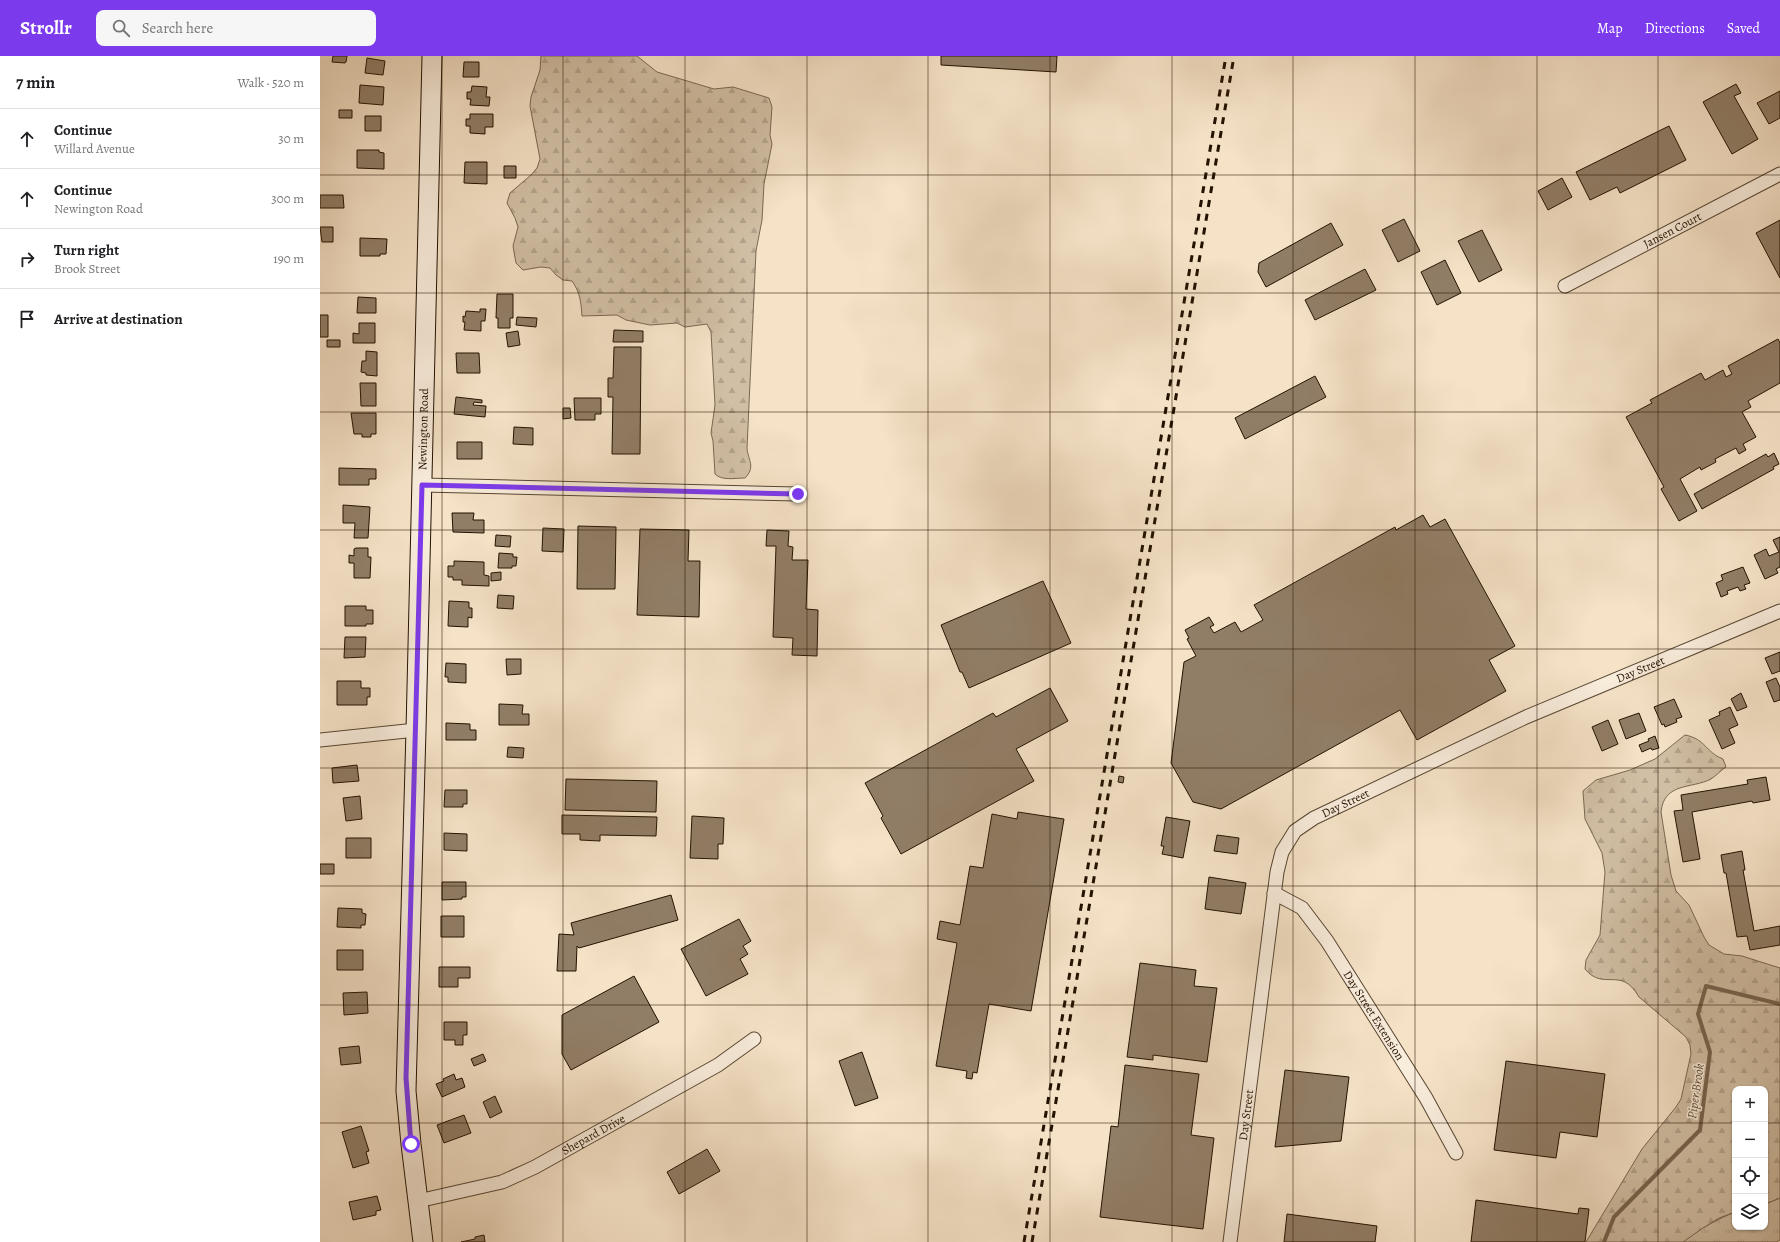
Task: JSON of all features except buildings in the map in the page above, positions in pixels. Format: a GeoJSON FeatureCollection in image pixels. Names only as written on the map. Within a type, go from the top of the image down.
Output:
{"type":"FeatureCollection","features":[{"type":"Feature","properties":{"kind":"main road","name":"Newington Road"},"geometry":{"type":"LineString","coordinates":[[424,1242],[406,1091],[432,56]]}},
{"type":"Feature","properties":{"kind":"street","name":"Jansen Court"},"geometry":{"type":"LineString","coordinates":[[1565,286],[1780,174]]}},
{"type":"Feature","properties":{"kind":"street"},"geometry":{"type":"LineString","coordinates":[[422,485],[798,494]]}},
{"type":"Feature","properties":{"kind":"street","name":"Day Street"},"geometry":{"type":"LineString","coordinates":[[1230,1242],[1277,872],[1282,852],[1295,831],[1314,818],[1526,717],[1780,611]]}},
{"type":"Feature","properties":{"kind":"street"},"geometry":{"type":"LineString","coordinates":[[320,740],[416,730]]}},
{"type":"Feature","properties":{"kind":"street","name":"Day Street Extension"},"geometry":{"type":"LineString","coordinates":[[1274,893],[1302,908],[1327,941],[1426,1098],[1456,1153]]}},
{"type":"Feature","properties":{"kind":"street","name":"Shepard Drive"},"geometry":{"type":"LineString","coordinates":[[418,1201],[502,1182],[535,1167],[718,1065],[754,1039]]}},
{"type":"Feature","properties":{"kind":"green space"},"geometry":{"type":"Polygon","coordinates":[[[541,56],[637,56],[657,72],[714,89],[733,87],[769,98],[772,107],[770,135],[772,144],[764,184],[762,220],[756,251],[747,448],[751,467],[745,478],[721,478],[715,474],[713,441],[711,433],[715,405],[711,332],[707,324],[685,327],[677,323],[650,325],[626,320],[617,315],[582,316],[580,297],[572,281],[563,280],[550,268],[541,267],[523,270],[516,263],[513,246],[518,227],[507,203],[510,193],[531,175],[537,168],[540,159],[530,106],[531,97],[540,70],[541,56]]]}},
{"type":"Feature","properties":{"kind":"green space"},"geometry":{"type":"Polygon","coordinates":[[[1685,735],[1697,739],[1712,753],[1723,759],[1726,767],[1711,779],[1673,791],[1663,802],[1661,812],[1671,875],[1676,891],[1689,905],[1709,945],[1724,954],[1742,956],[1780,968],[1780,1198],[1768,1203],[1768,1086],[1732,1086],[1732,1213],[1719,1218],[1683,1242],[1586,1242],[1642,1149],[1681,1099],[1691,1054],[1690,1045],[1686,1037],[1639,997],[1626,982],[1619,980],[1599,979],[1585,969],[1586,960],[1600,935],[1605,872],[1602,853],[1585,819],[1583,791],[1596,780],[1630,770],[1655,759],[1685,735]]]}},
{"type":"Feature","properties":{"kind":"green space"},"geometry":{"type":"Polygon","coordinates":[[[1780,1198],[1780,1240],[1776,1242],[1683,1242],[1708,1225],[1732,1213],[1732,1230],[1768,1230],[1768,1203],[1780,1198]]]}},
{"type":"Feature","properties":{"kind":"waterway","name":"Piper Brook"},"geometry":{"type":"LineString","coordinates":[[1604,1242],[1614,1217],[1700,1130],[1710,1052],[1698,1014],[1706,986],[1780,1004]]}},
{"type":"Feature","properties":{"kind":"railway"},"geometry":{"type":"LineString","coordinates":[[1024,1242],[1226,56]]}},
{"type":"Feature","properties":{"kind":"railway"},"geometry":{"type":"LineString","coordinates":[[1032,1242],[1234,56]]}},
{"type":"Feature","properties":{"kind":"route"},"geometry":{"type":"LineString","coordinates":[[411,1144],[406,1078],[422,485],[798,494]]}}]}
